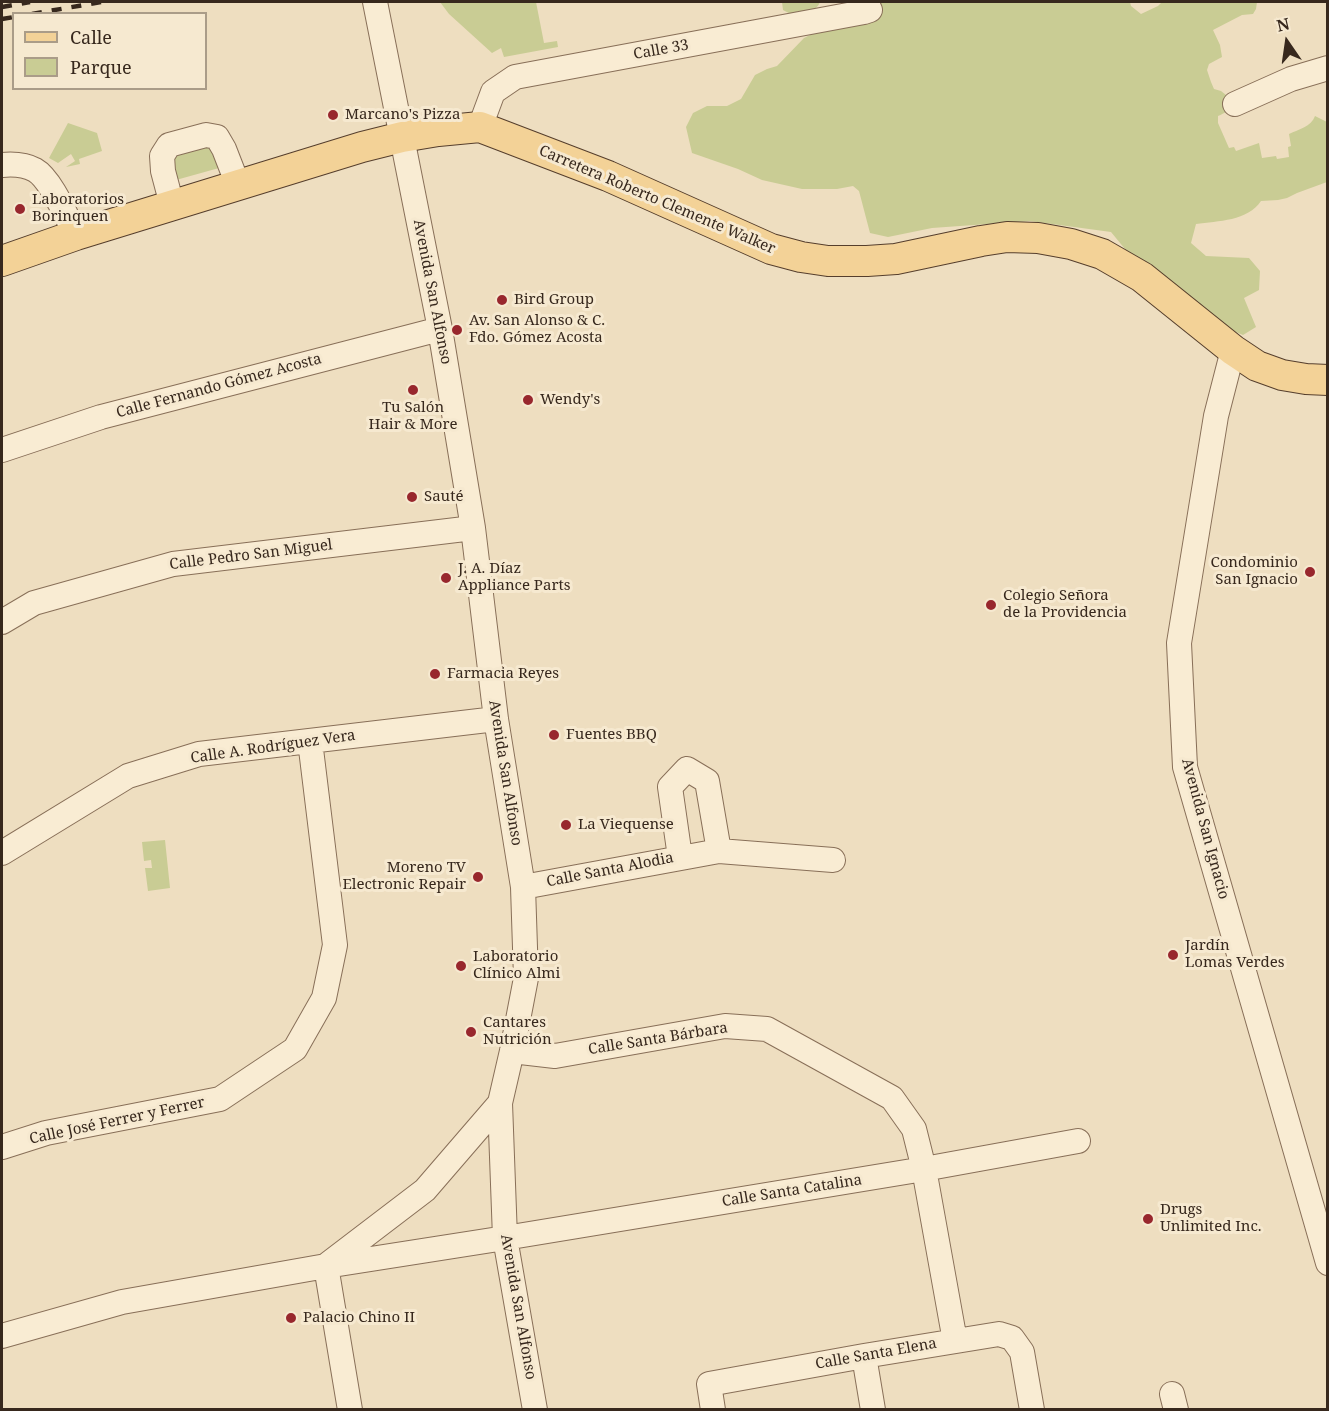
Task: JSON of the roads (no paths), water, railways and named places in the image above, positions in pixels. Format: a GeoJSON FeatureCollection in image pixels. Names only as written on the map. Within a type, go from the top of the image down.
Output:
{"type":"FeatureCollection","features":[{"type":"Feature","properties":{"kind":"main road","name":"Carretera Roberto Clemente Walker"},"geometry":{"type":"LineString","coordinates":[[2,261],[76,235],[362,147],[402,137],[480,127],[608,176],[771,249],[801,257],[828,261],[896,259],[1008,237],[1038,238],[1071,244],[1102,254],[1142,277],[1233,350],[1257,366],[1282,375],[1328,380]]}},
{"type":"Feature","properties":{"kind":"street","name":"Avenida San Alfonso"},"geometry":{"type":"LineString","coordinates":[[375,2],[440,329],[473,528],[496,719],[522,886],[526,978],[500,1103],[505,1239],[535,1410]]}},
{"type":"Feature","properties":{"kind":"street","name":"Calle 33"},"geometry":{"type":"LineString","coordinates":[[480,127],[493,92],[515,77],[870,10]]}},
{"type":"Feature","properties":{"kind":"street"},"geometry":{"type":"LineString","coordinates":[[1235,104],[1291,79],[1328,68]]}},
{"type":"Feature","properties":{"kind":"street"},"geometry":{"type":"LineString","coordinates":[[172,205],[162,171],[162,156],[169,145],[179,141],[206,135],[217,138],[238,184]]}},
{"type":"Feature","properties":{"kind":"street"},"geometry":{"type":"LineString","coordinates":[[2,165],[17,164],[36,170],[48,183],[76,235]]}},
{"type":"Feature","properties":{"kind":"street","name":"Calle Fernando Gómez Acosta"},"geometry":{"type":"LineString","coordinates":[[2,450],[101,417],[440,329]]}},
{"type":"Feature","properties":{"kind":"street","name":"Avenida San Ignacio"},"geometry":{"type":"LineString","coordinates":[[1233,350],[1216,416],[1179,643],[1185,767],[1328,1263]]}},
{"type":"Feature","properties":{"kind":"street","name":"Calle Pedro San Miguel"},"geometry":{"type":"LineString","coordinates":[[2,622],[34,603],[173,564],[473,528]]}},
{"type":"Feature","properties":{"kind":"street","name":"Calle A. Rodríguez Vera"},"geometry":{"type":"LineString","coordinates":[[2,853],[128,776],[199,754],[496,719]]}},
{"type":"Feature","properties":{"kind":"street","name":"Calle José Ferrer y Ferrer"},"geometry":{"type":"LineString","coordinates":[[2,1147],[46,1133],[220,1099],[295,1049],[324,998],[334,945],[310,741]]}},
{"type":"Feature","properties":{"kind":"street","name":"Calle Santa Alodia"},"geometry":{"type":"LineString","coordinates":[[522,886],[680,857],[669,787],[687,769],[707,781],[719,851]]}},
{"type":"Feature","properties":{"kind":"street"},"geometry":{"type":"LineString","coordinates":[[680,857],[719,851],[833,860]]}},
{"type":"Feature","properties":{"kind":"street","name":"Calle Santa Bárbara"},"geometry":{"type":"LineString","coordinates":[[512,1051],[555,1056],[725,1026],[767,1029],[892,1098],[914,1129],[924,1169],[955,1341]]}},
{"type":"Feature","properties":{"kind":"street"},"geometry":{"type":"LineString","coordinates":[[350,1410],[326,1266],[425,1190],[500,1103]]}},
{"type":"Feature","properties":{"kind":"street","name":"Calle Santa Catalina"},"geometry":{"type":"LineString","coordinates":[[2,1336],[122,1302],[326,1266],[505,1239],[924,1169],[1078,1141]]}},
{"type":"Feature","properties":{"kind":"street","name":"Calle Santa Elena"},"geometry":{"type":"LineString","coordinates":[[713,1410],[709,1384],[999,1334],[1012,1338],[1022,1352],[1032,1410]]}},
{"type":"Feature","properties":{"kind":"street"},"geometry":{"type":"LineString","coordinates":[[864,1356],[873,1410]]}},
{"type":"Feature","properties":{"kind":"railway"},"geometry":{"type":"LineString","coordinates":[[2,7],[30,2]]}},
{"type":"Feature","properties":{"kind":"railway"},"geometry":{"type":"LineString","coordinates":[[44,12],[101,2]]}},
{"type":"Feature","properties":{"kind":"railway"},"geometry":{"type":"LineString","coordinates":[[2,19],[12,17]]}},
{"type":"Feature","properties":{"kind":"place","name":"Marcano's Pizza"},"geometry":{"type":"Point","coordinates":[333,115]}},
{"type":"Feature","properties":{"kind":"place","name":"Laboratorios Borinquen"},"geometry":{"type":"Point","coordinates":[20,209]}},
{"type":"Feature","properties":{"kind":"place","name":"Bird Group"},"geometry":{"type":"Point","coordinates":[502,300]}},
{"type":"Feature","properties":{"kind":"place","name":"Av. San Alonso & C. Fdo. Gómez Acosta"},"geometry":{"type":"Point","coordinates":[457,330]}},
{"type":"Feature","properties":{"kind":"place","name":"Tu Salón Hair & More"},"geometry":{"type":"Point","coordinates":[413,390]}},
{"type":"Feature","properties":{"kind":"place","name":"Wendy's"},"geometry":{"type":"Point","coordinates":[528,400]}},
{"type":"Feature","properties":{"kind":"place","name":"Sauté"},"geometry":{"type":"Point","coordinates":[412,497]}},
{"type":"Feature","properties":{"kind":"place","name":"Condominio San Ignacio"},"geometry":{"type":"Point","coordinates":[1310,572]}},
{"type":"Feature","properties":{"kind":"place","name":"J. A. Díaz Appliance Parts"},"geometry":{"type":"Point","coordinates":[446,578]}},
{"type":"Feature","properties":{"kind":"place","name":"Colegio Señora de la Providencia"},"geometry":{"type":"Point","coordinates":[991,605]}},
{"type":"Feature","properties":{"kind":"place","name":"Farmacia Reyes"},"geometry":{"type":"Point","coordinates":[435,674]}},
{"type":"Feature","properties":{"kind":"place","name":"Fuentes BBQ"},"geometry":{"type":"Point","coordinates":[554,735]}},
{"type":"Feature","properties":{"kind":"place","name":"La Viequense"},"geometry":{"type":"Point","coordinates":[566,825]}},
{"type":"Feature","properties":{"kind":"place","name":"Moreno TV Electronic Repair"},"geometry":{"type":"Point","coordinates":[478,877]}},
{"type":"Feature","properties":{"kind":"place","name":"Jardín Lomas Verdes"},"geometry":{"type":"Point","coordinates":[1173,955]}},
{"type":"Feature","properties":{"kind":"place","name":"Laboratorio Clínico Almi"},"geometry":{"type":"Point","coordinates":[461,966]}},
{"type":"Feature","properties":{"kind":"place","name":"Cantares Nutrición"},"geometry":{"type":"Point","coordinates":[471,1032]}},
{"type":"Feature","properties":{"kind":"place","name":"Drugs Unlimited Inc."},"geometry":{"type":"Point","coordinates":[1148,1219]}},
{"type":"Feature","properties":{"kind":"place","name":"Palacio Chino II"},"geometry":{"type":"Point","coordinates":[291,1318]}}]}
